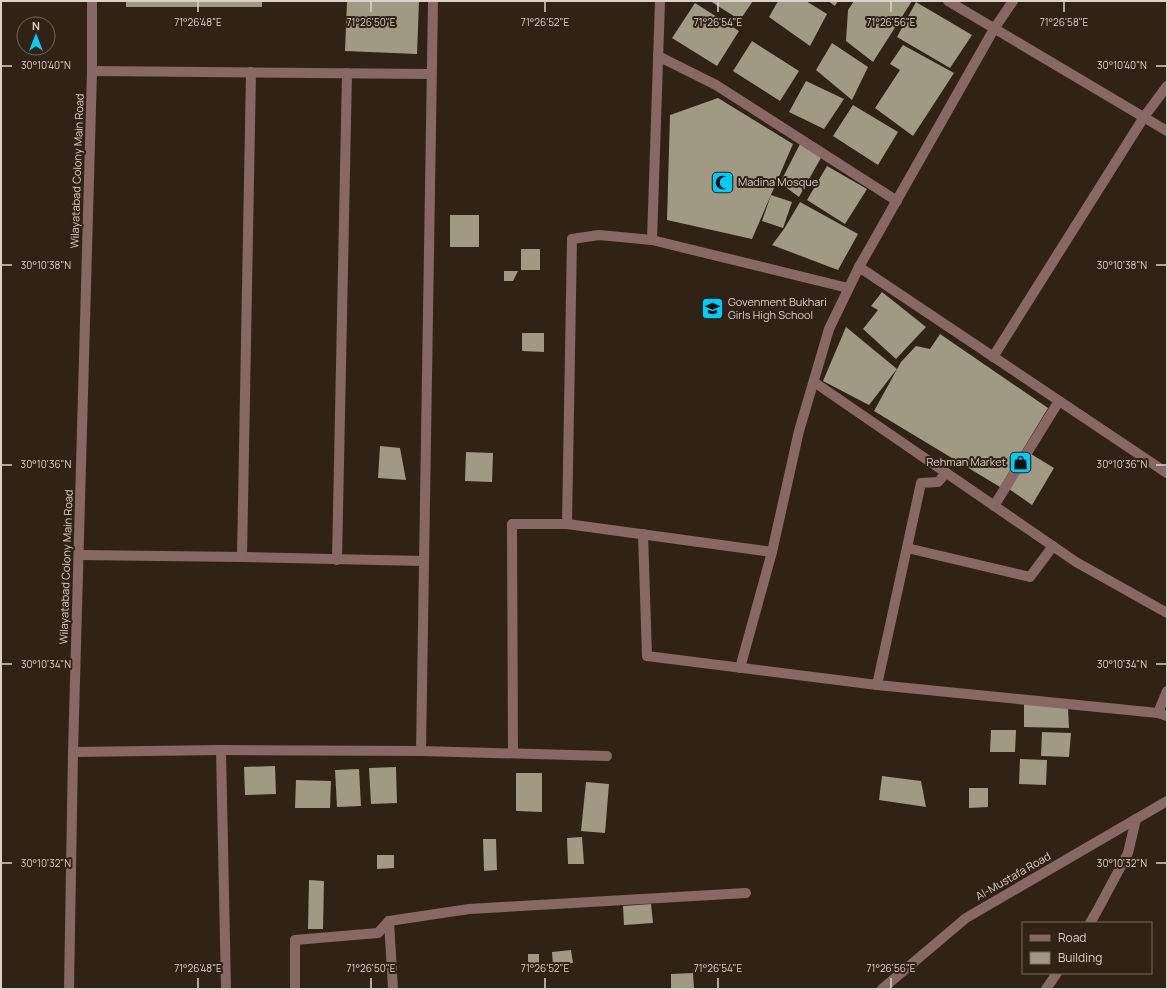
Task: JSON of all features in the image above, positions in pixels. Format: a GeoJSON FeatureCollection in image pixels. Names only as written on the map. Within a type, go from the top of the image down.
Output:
{"type":"FeatureCollection","features":[{"type":"Feature","properties":{"kind":"street","name":"Wilayatabad Colony Main Road"},"geometry":{"type":"LineString","coordinates":[[68,989],[92,71],[92,1]]}},
{"type":"Feature","properties":{"kind":"street"},"geometry":{"type":"LineString","coordinates":[[421,751],[433,1]]}},
{"type":"Feature","properties":{"kind":"street"},"geometry":{"type":"LineString","coordinates":[[652,240],[660,1]]}},
{"type":"Feature","properties":{"kind":"street"},"geometry":{"type":"LineString","coordinates":[[948,1],[1167,131]]}},
{"type":"Feature","properties":{"kind":"street"},"geometry":{"type":"LineString","coordinates":[[740,668],[772,552],[799,431],[829,329],[859,267],[994,29],[1013,1]]}},
{"type":"Feature","properties":{"kind":"street"},"geometry":{"type":"LineString","coordinates":[[658,56],[716,85],[897,201]]}},
{"type":"Feature","properties":{"kind":"street"},"geometry":{"type":"LineString","coordinates":[[92,71],[431,74]]}},
{"type":"Feature","properties":{"kind":"street"},"geometry":{"type":"LineString","coordinates":[[242,557],[251,72]]}},
{"type":"Feature","properties":{"kind":"street"},"geometry":{"type":"LineString","coordinates":[[337,560],[347,73]]}},
{"type":"Feature","properties":{"kind":"street"},"geometry":{"type":"LineString","coordinates":[[993,357],[1144,117],[1167,86]]}},
{"type":"Feature","properties":{"kind":"street"},"geometry":{"type":"LineString","coordinates":[[567,524],[572,239],[599,235],[652,240],[848,288]]}},
{"type":"Feature","properties":{"kind":"street"},"geometry":{"type":"LineString","coordinates":[[859,267],[1167,473]]}},
{"type":"Feature","properties":{"kind":"street"},"geometry":{"type":"LineString","coordinates":[[814,382],[1076,562],[1167,613]]}},
{"type":"Feature","properties":{"kind":"street"},"geometry":{"type":"LineString","coordinates":[[994,506],[1059,400]]}},
{"type":"Feature","properties":{"kind":"street"},"geometry":{"type":"LineString","coordinates":[[876,685],[921,483],[938,482],[946,473]]}},
{"type":"Feature","properties":{"kind":"street"},"geometry":{"type":"LineString","coordinates":[[513,753],[512,524],[567,524],[772,552]]}},
{"type":"Feature","properties":{"kind":"street"},"geometry":{"type":"LineString","coordinates":[[643,534],[647,656],[876,685],[1163,715],[1167,691]]}},
{"type":"Feature","properties":{"kind":"street"},"geometry":{"type":"LineString","coordinates":[[907,548],[1030,577],[1053,546]]}},
{"type":"Feature","properties":{"kind":"street"},"geometry":{"type":"LineString","coordinates":[[79,555],[423,561]]}},
{"type":"Feature","properties":{"kind":"street"},"geometry":{"type":"LineString","coordinates":[[73,752],[222,750],[421,751],[607,756]]}},
{"type":"Feature","properties":{"kind":"street"},"geometry":{"type":"LineString","coordinates":[[222,750],[226,989]]}},
{"type":"Feature","properties":{"kind":"street","name":"Al-Mustafa Road"},"geometry":{"type":"LineString","coordinates":[[882,989],[966,918],[1167,801]]}},
{"type":"Feature","properties":{"kind":"street"},"geometry":{"type":"LineString","coordinates":[[1091,922],[1128,852],[1136,819]]}},
{"type":"Feature","properties":{"kind":"street"},"geometry":{"type":"LineString","coordinates":[[296,989],[295,940],[378,933],[389,921],[470,909],[746,893]]}},
{"type":"Feature","properties":{"kind":"street"},"geometry":{"type":"LineString","coordinates":[[389,921],[393,989]]}},
{"type":"Feature","properties":{"kind":"street"},"geometry":{"type":"LineString","coordinates":[[1046,989],[1056,974]]}},
{"type":"Feature","properties":{"kind":"building"},"geometry":{"type":"Polygon","coordinates":[[[126,1],[262,1],[262,7],[126,7],[126,1]]]}},
{"type":"Feature","properties":{"kind":"building"},"geometry":{"type":"Polygon","coordinates":[[[347,1],[419,1],[417,54],[345,51],[347,1]]]}},
{"type":"Feature","properties":{"kind":"building"},"geometry":{"type":"Polygon","coordinates":[[[710,1],[753,1],[740,20],[710,1]]]}},
{"type":"Feature","properties":{"kind":"building"},"geometry":{"type":"Polygon","coordinates":[[[778,1],[806,1],[827,14],[810,46],[769,17],[778,1]]]}},
{"type":"Feature","properties":{"kind":"building"},"geometry":{"type":"Polygon","coordinates":[[[828,1],[838,1],[835,6],[828,1]]]}},
{"type":"Feature","properties":{"kind":"building"},"geometry":{"type":"Polygon","coordinates":[[[854,1],[912,1],[873,62],[846,41],[848,10],[854,1]]]}},
{"type":"Feature","properties":{"kind":"building"},"geometry":{"type":"Polygon","coordinates":[[[916,2],[972,35],[950,68],[897,37],[916,2]]]}},
{"type":"Feature","properties":{"kind":"building"},"geometry":{"type":"Polygon","coordinates":[[[695,3],[739,31],[717,66],[672,38],[695,3]]]}},
{"type":"Feature","properties":{"kind":"building"},"geometry":{"type":"Polygon","coordinates":[[[752,41],[799,71],[780,101],[733,71],[752,41]]]}},
{"type":"Feature","properties":{"kind":"building"},"geometry":{"type":"Polygon","coordinates":[[[832,43],[868,67],[852,100],[816,70],[832,43]]]}},
{"type":"Feature","properties":{"kind":"building"},"geometry":{"type":"Polygon","coordinates":[[[903,45],[954,73],[913,136],[875,108],[900,70],[890,64],[903,45]]]}},
{"type":"Feature","properties":{"kind":"building"},"geometry":{"type":"Polygon","coordinates":[[[806,81],[844,99],[824,129],[789,112],[806,81]]]}},
{"type":"Feature","properties":{"kind":"building","name":"Madina Mosque"},"geometry":{"type":"Polygon","coordinates":[[[718,98],[793,144],[752,239],[667,220],[670,115],[718,98]]]}},
{"type":"Feature","properties":{"kind":"building"},"geometry":{"type":"Polygon","coordinates":[[[853,105],[898,132],[878,165],[833,136],[853,105]]]}},
{"type":"Feature","properties":{"kind":"building"},"geometry":{"type":"Polygon","coordinates":[[[800,144],[822,156],[799,197],[780,183],[800,144]]]}},
{"type":"Feature","properties":{"kind":"building"},"geometry":{"type":"Polygon","coordinates":[[[827,166],[867,189],[845,224],[807,200],[827,166]]]}},
{"type":"Feature","properties":{"kind":"building"},"geometry":{"type":"Polygon","coordinates":[[[771,195],[792,202],[783,228],[762,221],[771,195]]]}},
{"type":"Feature","properties":{"kind":"building"},"geometry":{"type":"Polygon","coordinates":[[[800,202],[858,234],[838,270],[772,245],[784,229],[800,202]]]}},
{"type":"Feature","properties":{"kind":"building"},"geometry":{"type":"Polygon","coordinates":[[[450,215],[479,215],[479,247],[450,247],[450,215]]]}},
{"type":"Feature","properties":{"kind":"building"},"geometry":{"type":"Polygon","coordinates":[[[521,249],[540,249],[540,270],[521,270],[521,249]]]}},
{"type":"Feature","properties":{"kind":"building"},"geometry":{"type":"Polygon","coordinates":[[[504,271],[518,271],[513,281],[504,281],[504,271]]]}},
{"type":"Feature","properties":{"kind":"building"},"geometry":{"type":"Polygon","coordinates":[[[882,292],[926,327],[896,359],[863,329],[878,310],[871,306],[882,292]]]}},
{"type":"Feature","properties":{"kind":"building"},"geometry":{"type":"Polygon","coordinates":[[[846,327],[897,369],[869,405],[823,381],[846,327]]]}},
{"type":"Feature","properties":{"kind":"building"},"geometry":{"type":"Polygon","coordinates":[[[522,333],[544,333],[544,352],[522,351],[522,333]]]}},
{"type":"Feature","properties":{"kind":"building"},"geometry":{"type":"Polygon","coordinates":[[[940,334],[1048,408],[1000,487],[874,411],[901,362],[916,346],[930,349],[940,334]]]}},
{"type":"Feature","properties":{"kind":"building"},"geometry":{"type":"Polygon","coordinates":[[[380,446],[400,448],[406,480],[378,478],[380,446]]]}},
{"type":"Feature","properties":{"kind":"building"},"geometry":{"type":"Polygon","coordinates":[[[466,452],[493,453],[492,482],[465,481],[466,452]]]}},
{"type":"Feature","properties":{"kind":"building"},"geometry":{"type":"Polygon","coordinates":[[[1031,454],[1054,468],[1032,505],[1009,489],[1031,454]]]}},
{"type":"Feature","properties":{"kind":"building"},"geometry":{"type":"Polygon","coordinates":[[[1024,704],[1068,708],[1069,728],[1024,727],[1024,704]]]}},
{"type":"Feature","properties":{"kind":"building"},"geometry":{"type":"Polygon","coordinates":[[[991,730],[1016,730],[1015,752],[990,752],[991,730]]]}},
{"type":"Feature","properties":{"kind":"building"},"geometry":{"type":"Polygon","coordinates":[[[1042,732],[1071,733],[1069,757],[1041,756],[1042,732]]]}},
{"type":"Feature","properties":{"kind":"building"},"geometry":{"type":"Polygon","coordinates":[[[1020,759],[1047,760],[1046,785],[1019,784],[1020,759]]]}},
{"type":"Feature","properties":{"kind":"building"},"geometry":{"type":"Polygon","coordinates":[[[275,766],[276,794],[245,795],[244,767],[275,766]]]}},
{"type":"Feature","properties":{"kind":"building"},"geometry":{"type":"Polygon","coordinates":[[[396,767],[397,803],[371,804],[369,768],[396,767]]]}},
{"type":"Feature","properties":{"kind":"building"},"geometry":{"type":"Polygon","coordinates":[[[359,769],[361,806],[337,807],[335,770],[359,769]]]}},
{"type":"Feature","properties":{"kind":"building"},"geometry":{"type":"Polygon","coordinates":[[[516,773],[542,773],[542,812],[516,811],[516,773]]]}},
{"type":"Feature","properties":{"kind":"building"},"geometry":{"type":"Polygon","coordinates":[[[882,776],[921,781],[926,807],[879,800],[882,776]]]}},
{"type":"Feature","properties":{"kind":"building"},"geometry":{"type":"Polygon","coordinates":[[[296,780],[331,781],[330,808],[295,808],[296,780]]]}},
{"type":"Feature","properties":{"kind":"building"},"geometry":{"type":"Polygon","coordinates":[[[586,782],[609,784],[605,833],[581,831],[586,782]]]}},
{"type":"Feature","properties":{"kind":"building"},"geometry":{"type":"Polygon","coordinates":[[[969,788],[988,788],[988,807],[969,808],[969,788]]]}},
{"type":"Feature","properties":{"kind":"building"},"geometry":{"type":"Polygon","coordinates":[[[582,837],[584,864],[568,864],[567,838],[582,837]]]}},
{"type":"Feature","properties":{"kind":"building"},"geometry":{"type":"Polygon","coordinates":[[[483,839],[496,839],[497,870],[484,871],[483,839]]]}},
{"type":"Feature","properties":{"kind":"building"},"geometry":{"type":"Polygon","coordinates":[[[377,855],[394,855],[394,868],[377,869],[377,855]]]}},
{"type":"Feature","properties":{"kind":"building"},"geometry":{"type":"Polygon","coordinates":[[[309,880],[324,881],[323,929],[308,929],[309,880]]]}},
{"type":"Feature","properties":{"kind":"building"},"geometry":{"type":"Polygon","coordinates":[[[651,904],[653,923],[624,925],[623,906],[651,904]]]}},
{"type":"Feature","properties":{"kind":"building"},"geometry":{"type":"Polygon","coordinates":[[[571,950],[573,963],[553,965],[552,952],[571,950]]]}},
{"type":"Feature","properties":{"kind":"building"},"geometry":{"type":"Polygon","coordinates":[[[528,954],[539,954],[539,967],[528,967],[528,954]]]}},
{"type":"Feature","properties":{"kind":"building"},"geometry":{"type":"Polygon","coordinates":[[[693,973],[694,989],[671,989],[671,974],[693,973]]]}},
{"type":"Feature","properties":{"kind":"place","name":"Madina Mosque"},"geometry":{"type":"Point","coordinates":[722,182]}},
{"type":"Feature","properties":{"kind":"place","name":"Govenment Bukhari Girls High School"},"geometry":{"type":"Point","coordinates":[713,308]}},
{"type":"Feature","properties":{"kind":"place","name":"Rehman Market"},"geometry":{"type":"Point","coordinates":[1021,462]}}]}
